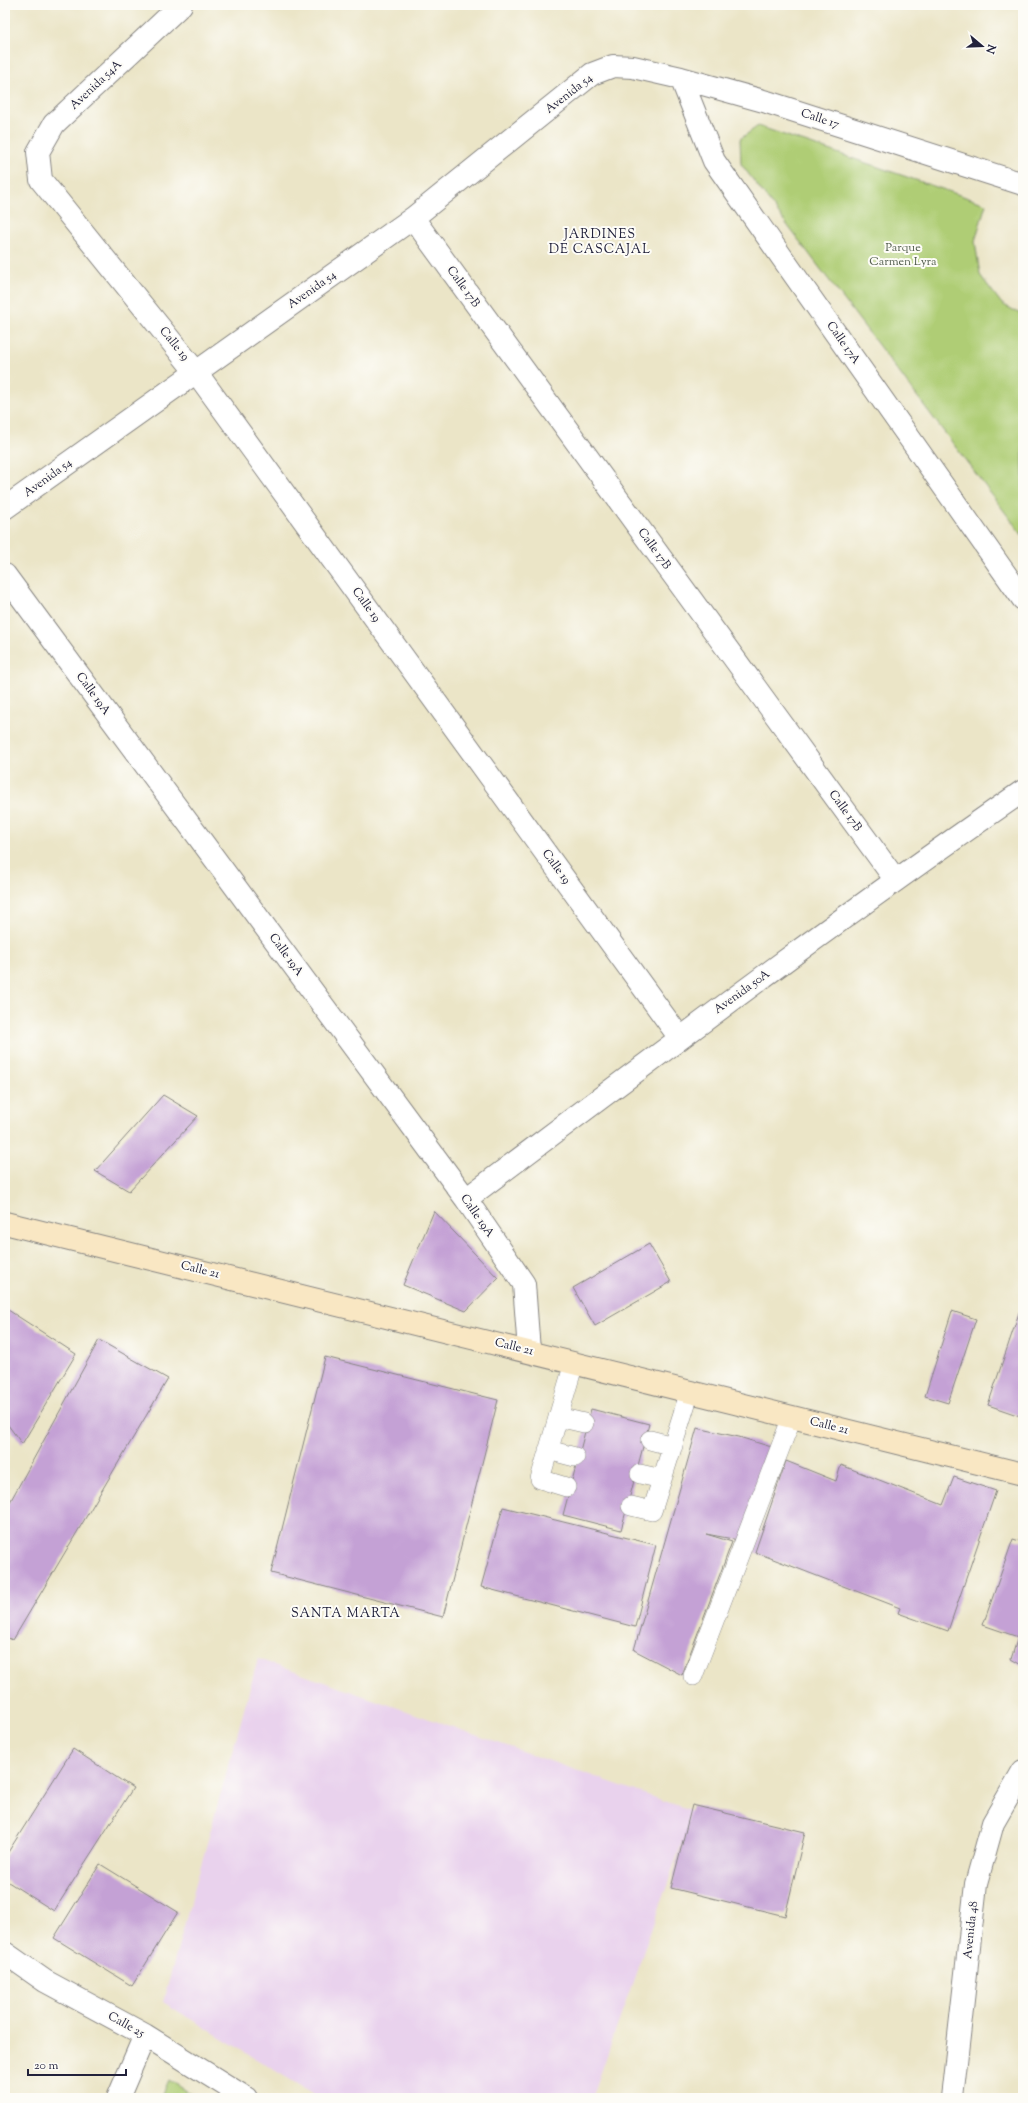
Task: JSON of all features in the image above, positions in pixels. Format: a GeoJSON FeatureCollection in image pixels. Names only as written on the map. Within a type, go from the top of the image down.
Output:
{"type":"FeatureCollection","features":[{"type":"Feature","properties":{"kind":"main road","name":"Calle 21"},"geometry":{"type":"LineString","coordinates":[[5,1223],[1023,1474]]}},
{"type":"Feature","properties":{"kind":"street","name":"Avenida 54A"},"geometry":{"type":"LineString","coordinates":[[41,180],[38,152],[54,124],[181,5]]}},
{"type":"Feature","properties":{"kind":"street","name":"Calle 17"},"geometry":{"type":"LineString","coordinates":[[613,66],[633,67],[680,78],[767,102],[1023,184]]}},
{"type":"Feature","properties":{"kind":"street","name":"Avenida 54"},"geometry":{"type":"LineString","coordinates":[[5,508],[413,218],[592,74],[613,66]]}},
{"type":"Feature","properties":{"kind":"street","name":"Calle 17A"},"geometry":{"type":"LineString","coordinates":[[680,78],[714,161],[1023,600]]}},
{"type":"Feature","properties":{"kind":"street","name":"Calle 19"},"geometry":{"type":"LineString","coordinates":[[41,180],[196,372],[680,1038]]}},
{"type":"Feature","properties":{"kind":"street","name":"Calle 17B"},"geometry":{"type":"LineString","coordinates":[[413,218],[895,879]]}},
{"type":"Feature","properties":{"kind":"street","name":"Calle 19A"},"geometry":{"type":"LineString","coordinates":[[5,575],[466,1199],[524,1284],[529,1351]]}},
{"type":"Feature","properties":{"kind":"street","name":"Avenida 50A"},"geometry":{"type":"LineString","coordinates":[[466,1199],[895,879],[1023,791]]}},
{"type":"Feature","properties":{"kind":"street","name":"Avenida 48"},"geometry":{"type":"LineString","coordinates":[[952,2098],[976,1884],[993,1823],[1023,1771]]}},
{"type":"Feature","properties":{"kind":"street","name":"Calle 25"},"geometry":{"type":"LineString","coordinates":[[5,1953],[45,1981],[145,2035],[246,2098]]}},
{"type":"Feature","properties":{"kind":"street"},"geometry":{"type":"LineString","coordinates":[[118,2098],[145,2035]]}},
{"type":"Feature","properties":{"kind":"lane"},"geometry":{"type":"LineString","coordinates":[[566,1487],[540,1479],[574,1363]]}},
{"type":"Feature","properties":{"kind":"lane"},"geometry":{"type":"LineString","coordinates":[[630,1506],[652,1511],[690,1391]]}},
{"type":"Feature","properties":{"kind":"lane"},"geometry":{"type":"LineString","coordinates":[[558,1417],[584,1423]]}},
{"type":"Feature","properties":{"kind":"lane"},"geometry":{"type":"LineString","coordinates":[[693,1676],[792,1417]]}},
{"type":"Feature","properties":{"kind":"lane"},"geometry":{"type":"LineString","coordinates":[[650,1440],[673,1446]]}},
{"type":"Feature","properties":{"kind":"lane"},"geometry":{"type":"LineString","coordinates":[[548,1450],[575,1457]]}},
{"type":"Feature","properties":{"kind":"lane"},"geometry":{"type":"LineString","coordinates":[[640,1474],[662,1479]]}},
{"type":"Feature","properties":{"kind":"shaded area"},"geometry":{"type":"Polygon","coordinates":[[[258,1659],[693,1811],[592,2098],[320,2098],[163,2002],[258,1659]]]}},
{"type":"Feature","properties":{"kind":"green space","name":"Parque Carmen Lyra"},"geometry":{"type":"Polygon","coordinates":[[[758,126],[986,204],[975,241],[980,275],[1002,304],[1023,315],[1023,384],[1019,408],[1023,411],[1023,536],[741,164],[740,139],[758,126]]]}},
{"type":"Feature","properties":{"kind":"green space"},"geometry":{"type":"Polygon","coordinates":[[[169,2080],[198,2098],[161,2098],[169,2080]]]}},
{"type":"Feature","properties":{"kind":"building"},"geometry":{"type":"Polygon","coordinates":[[[163,1095],[198,1116],[129,1191],[95,1171],[163,1095]]]}},
{"type":"Feature","properties":{"kind":"building"},"geometry":{"type":"Polygon","coordinates":[[[434,1211],[498,1278],[466,1311],[403,1285],[434,1211]]]}},
{"type":"Feature","properties":{"kind":"building"},"geometry":{"type":"Polygon","coordinates":[[[649,1244],[671,1282],[595,1326],[573,1288],[649,1244]]]}},
{"type":"Feature","properties":{"kind":"building"},"geometry":{"type":"Polygon","coordinates":[[[1023,1301],[1023,1417],[988,1405],[1023,1301]]]}},
{"type":"Feature","properties":{"kind":"building"},"geometry":{"type":"Polygon","coordinates":[[[5,1308],[76,1354],[22,1444],[5,1421],[5,1308]]]}},
{"type":"Feature","properties":{"kind":"building"},"geometry":{"type":"Polygon","coordinates":[[[952,1311],[976,1319],[948,1403],[925,1396],[952,1311]]]}},
{"type":"Feature","properties":{"kind":"building"},"geometry":{"type":"Polygon","coordinates":[[[99,1340],[168,1379],[13,1640],[5,1637],[5,1511],[99,1340]]]}},
{"type":"Feature","properties":{"kind":"building"},"geometry":{"type":"Polygon","coordinates":[[[325,1357],[498,1400],[443,1617],[271,1573],[325,1357]]]}},
{"type":"Feature","properties":{"kind":"building"},"geometry":{"type":"Polygon","coordinates":[[[591,1409],[649,1424],[621,1530],[563,1515],[591,1409]]]}},
{"type":"Feature","properties":{"kind":"building"},"geometry":{"type":"Polygon","coordinates":[[[697,1428],[739,1437],[778,1449],[744,1541],[706,1534],[732,1542],[682,1675],[634,1650],[697,1428]]]}},
{"type":"Feature","properties":{"kind":"building"},"geometry":{"type":"Polygon","coordinates":[[[786,1461],[836,1481],[841,1465],[943,1505],[954,1477],[996,1491],[948,1631],[898,1613],[900,1608],[755,1552],[786,1461]]]}},
{"type":"Feature","properties":{"kind":"building"},"geometry":{"type":"Polygon","coordinates":[[[503,1507],[656,1545],[635,1627],[481,1587],[503,1507]]]}},
{"type":"Feature","properties":{"kind":"building"},"geometry":{"type":"Polygon","coordinates":[[[1013,1539],[1023,1542],[1023,1666],[1011,1659],[1018,1637],[983,1625],[1013,1539]]]}},
{"type":"Feature","properties":{"kind":"building"},"geometry":{"type":"Polygon","coordinates":[[[73,1749],[133,1788],[54,1911],[5,1880],[5,1857],[73,1749]]]}},
{"type":"Feature","properties":{"kind":"building"},"geometry":{"type":"Polygon","coordinates":[[[692,1805],[805,1832],[785,1916],[671,1888],[692,1805]]]}},
{"type":"Feature","properties":{"kind":"building"},"geometry":{"type":"Polygon","coordinates":[[[100,1864],[178,1912],[132,1986],[54,1938],[100,1864]]]}},
{"type":"Feature","properties":{"kind":"district","name":"JARDINES DE CASCAJAL"},"geometry":{"type":"Point","coordinates":[600,242]}},
{"type":"Feature","properties":{"kind":"district","name":"SANTA MARTA"},"geometry":{"type":"Point","coordinates":[346,1614]}}]}
